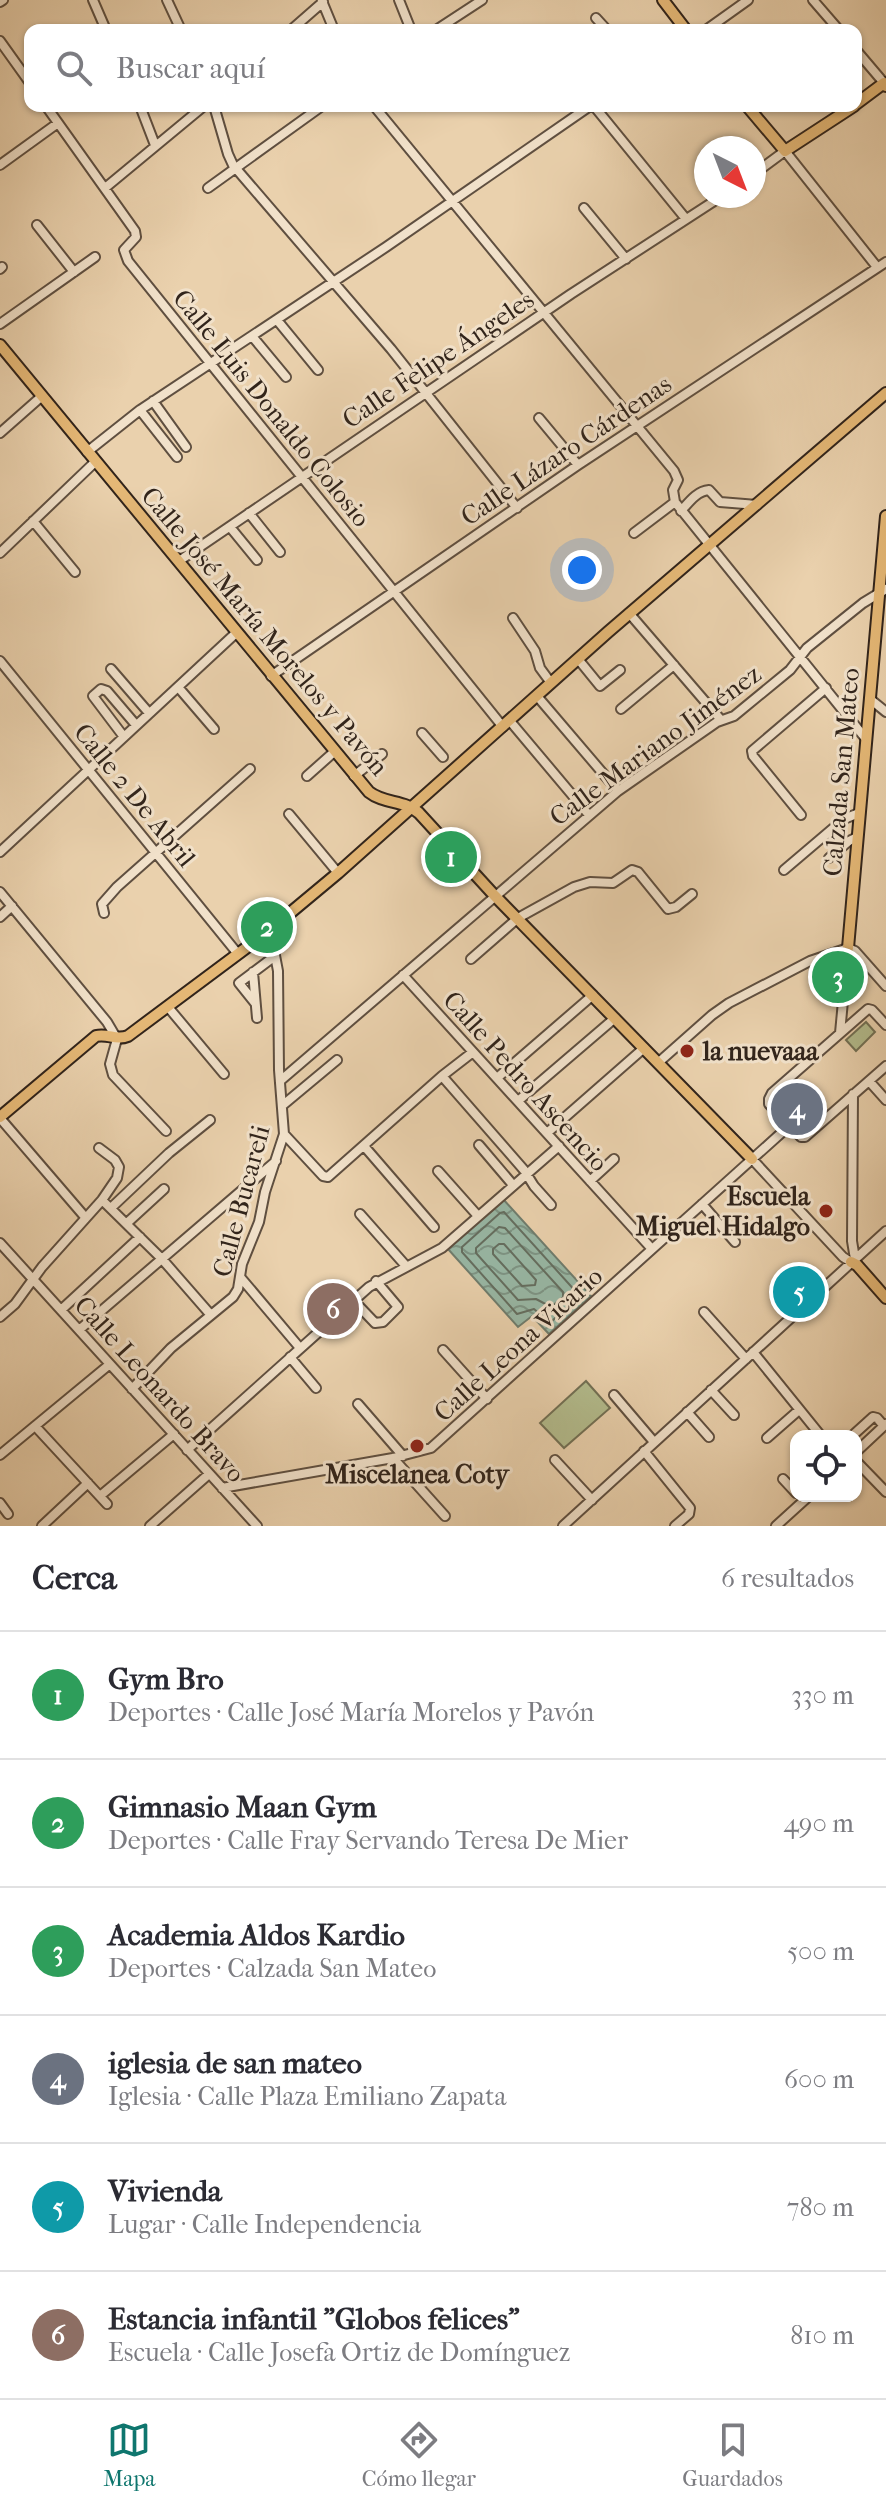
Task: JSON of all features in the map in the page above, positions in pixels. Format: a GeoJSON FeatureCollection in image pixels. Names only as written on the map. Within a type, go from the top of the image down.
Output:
{"type":"FeatureCollection","features":[{"type":"Feature","properties":{"kind":"main road"},"geometry":{"type":"LineString","coordinates":[[663,0],[681,24]]}},
{"type":"Feature","properties":{"kind":"main road"},"geometry":{"type":"LineString","coordinates":[[862,100],[885,85]]}},
{"type":"Feature","properties":{"kind":"main road"},"geometry":{"type":"LineString","coordinates":[[752,112],[785,151],[844,112]]}},
{"type":"Feature","properties":{"kind":"main road","name":"Calle José María Morelos y Pavón"},"geometry":{"type":"LineString","coordinates":[[0,345],[354,776],[378,799],[413,808],[752,1159]]}},
{"type":"Feature","properties":{"kind":"main road"},"geometry":{"type":"LineString","coordinates":[[0,1118],[96,1036],[117,1039],[128,1036],[266,933],[413,808],[453,768],[629,613],[886,393]]}},
{"type":"Feature","properties":{"kind":"main road","name":"Calzada San Mateo"},"geometry":{"type":"LineString","coordinates":[[848,948],[877,617],[882,591],[886,516]]}},
{"type":"Feature","properties":{"kind":"main road"},"geometry":{"type":"LineString","coordinates":[[853,1260],[886,1298]]}},
{"type":"Feature","properties":{"kind":"street"},"geometry":{"type":"LineString","coordinates":[[93,0],[103,24]]}},
{"type":"Feature","properties":{"kind":"street"},"geometry":{"type":"LineString","coordinates":[[167,0],[178,24]]}},
{"type":"Feature","properties":{"kind":"street"},"geometry":{"type":"LineString","coordinates":[[399,0],[409,24]]}},
{"type":"Feature","properties":{"kind":"street"},"geometry":{"type":"LineString","coordinates":[[445,24],[482,0]]}},
{"type":"Feature","properties":{"kind":"street"},"geometry":{"type":"LineString","coordinates":[[714,24],[748,0]]}},
{"type":"Feature","properties":{"kind":"street"},"geometry":{"type":"LineString","coordinates":[[813,0],[834,24]]}},
{"type":"Feature","properties":{"kind":"street"},"geometry":{"type":"LineString","coordinates":[[297,24],[322,1],[332,24]]}},
{"type":"Feature","properties":{"kind":"street"},"geometry":{"type":"LineString","coordinates":[[596,18],[602,24]]}},
{"type":"Feature","properties":{"kind":"street"},"geometry":{"type":"LineString","coordinates":[[0,41],[24,75]]}},
{"type":"Feature","properties":{"kind":"street"},"geometry":{"type":"LineString","coordinates":[[862,57],[885,85]]}},
{"type":"Feature","properties":{"kind":"street","name":"Calle Luis Donaldo Colosio"},"geometry":{"type":"LineString","coordinates":[[50,112],[136,234],[124,250],[128,261],[394,590],[506,724],[589,815]]}},
{"type":"Feature","properties":{"kind":"street"},"geometry":{"type":"LineString","coordinates":[[142,112],[155,145]]}},
{"type":"Feature","properties":{"kind":"street"},"geometry":{"type":"LineString","coordinates":[[105,188],[196,112]]}},
{"type":"Feature","properties":{"kind":"street"},"geometry":{"type":"LineString","coordinates":[[216,112],[228,154],[236,167],[334,281],[517,508]]}},
{"type":"Feature","properties":{"kind":"street"},"geometry":{"type":"LineString","coordinates":[[208,188],[314,112]]}},
{"type":"Feature","properties":{"kind":"street"},"geometry":{"type":"LineString","coordinates":[[379,112],[677,476],[673,496],[681,511],[866,739]]}},
{"type":"Feature","properties":{"kind":"street"},"geometry":{"type":"LineString","coordinates":[[87,452],[153,401],[583,112]]}},
{"type":"Feature","properties":{"kind":"street"},"geometry":{"type":"LineString","coordinates":[[597,112],[686,219]]}},
{"type":"Feature","properties":{"kind":"street"},"geometry":{"type":"LineString","coordinates":[[0,165],[58,123]]}},
{"type":"Feature","properties":{"kind":"street"},"geometry":{"type":"LineString","coordinates":[[766,165],[785,151],[877,267]]}},
{"type":"Feature","properties":{"kind":"street"},"geometry":{"type":"LineString","coordinates":[[584,208],[626,259]]}},
{"type":"Feature","properties":{"kind":"street","name":"Calle Felipe Ángeles"},"geometry":{"type":"LineString","coordinates":[[179,561],[703,208]]}},
{"type":"Feature","properties":{"kind":"street"},"geometry":{"type":"LineString","coordinates":[[37,225],[74,272]]}},
{"type":"Feature","properties":{"kind":"street"},"geometry":{"type":"LineString","coordinates":[[0,324],[95,257]]}},
{"type":"Feature","properties":{"kind":"street","name":"Calle Lázaro Cárdenas"},"geometry":{"type":"LineString","coordinates":[[271,676],[578,465],[886,262]]}},
{"type":"Feature","properties":{"kind":"street"},"geometry":{"type":"LineString","coordinates":[[277,320],[318,370]]}},
{"type":"Feature","properties":{"kind":"street"},"geometry":{"type":"LineString","coordinates":[[252,336],[286,377]]}},
{"type":"Feature","properties":{"kind":"street"},"geometry":{"type":"LineString","coordinates":[[0,433],[42,396]]}},
{"type":"Feature","properties":{"kind":"street"},"geometry":{"type":"LineString","coordinates":[[153,401],[186,447]]}},
{"type":"Feature","properties":{"kind":"street"},"geometry":{"type":"LineString","coordinates":[[140,410],[177,457]]}},
{"type":"Feature","properties":{"kind":"street"},"geometry":{"type":"LineString","coordinates":[[539,418],[578,465]]}},
{"type":"Feature","properties":{"kind":"street"},"geometry":{"type":"LineString","coordinates":[[0,553],[95,462]]}},
{"type":"Feature","properties":{"kind":"street"},"geometry":{"type":"LineString","coordinates":[[681,511],[705,490],[709,490],[720,502],[757,505]]}},
{"type":"Feature","properties":{"kind":"street"},"geometry":{"type":"LineString","coordinates":[[634,533],[675,502]]}},
{"type":"Feature","properties":{"kind":"street"},"geometry":{"type":"LineString","coordinates":[[249,513],[280,552]]}},
{"type":"Feature","properties":{"kind":"street"},"geometry":{"type":"LineString","coordinates":[[33,521],[75,572]]}},
{"type":"Feature","properties":{"kind":"street"},"geometry":{"type":"LineString","coordinates":[[230,527],[257,560]]}},
{"type":"Feature","properties":{"kind":"street","name":"Calle Mariano Jiménez"},"geometry":{"type":"LineString","coordinates":[[280,1081],[618,791],[721,720],[734,716],[790,670],[807,648],[882,591]]}},
{"type":"Feature","properties":{"kind":"street"},"geometry":{"type":"LineString","coordinates":[[629,613],[721,720]]}},
{"type":"Feature","properties":{"kind":"street"},"geometry":{"type":"LineString","coordinates":[[877,617],[886,627]]}},
{"type":"Feature","properties":{"kind":"street"},"geometry":{"type":"LineString","coordinates":[[513,618],[551,683]]}},
{"type":"Feature","properties":{"kind":"street"},"geometry":{"type":"LineString","coordinates":[[0,852],[236,633]]}},
{"type":"Feature","properties":{"kind":"street"},"geometry":{"type":"LineString","coordinates":[[578,659],[600,686],[620,670]]}},
{"type":"Feature","properties":{"kind":"street","name":"Calle 2 De Abril"},"geometry":{"type":"LineString","coordinates":[[0,661],[238,954]]}},
{"type":"Feature","properties":{"kind":"street"},"geometry":{"type":"LineString","coordinates":[[621,709],[674,665]]}},
{"type":"Feature","properties":{"kind":"street"},"geometry":{"type":"LineString","coordinates":[[111,669],[149,713]]}},
{"type":"Feature","properties":{"kind":"street"},"geometry":{"type":"LineString","coordinates":[[178,687],[214,729]]}},
{"type":"Feature","properties":{"kind":"street"},"geometry":{"type":"LineString","coordinates":[[801,815],[752,751],[826,688]]}},
{"type":"Feature","properties":{"kind":"street"},"geometry":{"type":"LineString","coordinates":[[124,737],[93,696],[101,689],[107,691],[136,725]]}},
{"type":"Feature","properties":{"kind":"street"},"geometry":{"type":"LineString","coordinates":[[537,696],[618,791]]}},
{"type":"Feature","properties":{"kind":"street"},"geometry":{"type":"LineString","coordinates":[[870,699],[886,712]]}},
{"type":"Feature","properties":{"kind":"street"},"geometry":{"type":"LineString","coordinates":[[422,733],[443,757]]}},
{"type":"Feature","properties":{"kind":"street"},"geometry":{"type":"LineString","coordinates":[[307,776],[334,752]]}},
{"type":"Feature","properties":{"kind":"street"},"geometry":{"type":"LineString","coordinates":[[354,776],[382,754]]}},
{"type":"Feature","properties":{"kind":"street"},"geometry":{"type":"LineString","coordinates":[[104,913],[102,904],[105,899],[250,769]]}},
{"type":"Feature","properties":{"kind":"street"},"geometry":{"type":"LineString","coordinates":[[784,870],[844,819],[859,813]]}},
{"type":"Feature","properties":{"kind":"street"},"geometry":{"type":"LineString","coordinates":[[289,814],[338,873]]}},
{"type":"Feature","properties":{"kind":"street"},"geometry":{"type":"LineString","coordinates":[[829,858],[857,837]]}},
{"type":"Feature","properties":{"kind":"street"},"geometry":{"type":"LineString","coordinates":[[471,959],[518,918],[574,887],[590,882],[613,883],[632,870],[638,872],[668,909],[676,907],[692,894]]}},
{"type":"Feature","properties":{"kind":"street"},"geometry":{"type":"LineString","coordinates":[[0,892],[102,1016],[117,1039],[110,1064],[113,1075],[166,1131]]}},
{"type":"Feature","properties":{"kind":"street"},"geometry":{"type":"LineString","coordinates":[[0,917],[12,906]]}},
{"type":"Feature","properties":{"kind":"street","name":"Calle Bucareli"},"geometry":{"type":"LineString","coordinates":[[132,1389],[155,1364],[236,1293],[242,1264],[259,1222],[265,1192],[277,1161],[284,1134],[278,971],[266,933]]}},
{"type":"Feature","properties":{"kind":"street"},"geometry":{"type":"LineString","coordinates":[[659,1062],[729,1003],[810,961],[848,948],[855,951],[886,986]]}},
{"type":"Feature","properties":{"kind":"street","name":"Calzada San Mateo"},"geometry":{"type":"LineString","coordinates":[[840,1033],[848,948]]}},
{"type":"Feature","properties":{"kind":"street"},"geometry":{"type":"LineString","coordinates":[[255,1003],[239,984],[275,956]]}},
{"type":"Feature","properties":{"kind":"street"},"geometry":{"type":"LineString","coordinates":[[253,972],[257,1018]]}},
{"type":"Feature","properties":{"kind":"street","name":"Calle Pedro Ascencio"},"geometry":{"type":"LineString","coordinates":[[403,975],[652,1249]]}},
{"type":"Feature","properties":{"kind":"street"},"geometry":{"type":"LineString","coordinates":[[497,1078],[593,995]]}},
{"type":"Feature","properties":{"kind":"street"},"geometry":{"type":"LineString","coordinates":[[168,1007],[224,1074]]}},
{"type":"Feature","properties":{"kind":"street"},"geometry":{"type":"LineString","coordinates":[[886,1025],[869,1009],[770,1096],[770,1106],[801,1137],[805,1137],[886,1066]]}},
{"type":"Feature","properties":{"kind":"street"},"geometry":{"type":"LineString","coordinates":[[518,1101],[615,1018]]}},
{"type":"Feature","properties":{"kind":"street"},"geometry":{"type":"LineString","coordinates":[[547,1133],[644,1048]]}},
{"type":"Feature","properties":{"kind":"street"},"geometry":{"type":"LineString","coordinates":[[284,1134],[326,1177],[473,1052]]}},
{"type":"Feature","properties":{"kind":"street"},"geometry":{"type":"LineString","coordinates":[[283,1105],[337,1060]]}},
{"type":"Feature","properties":{"kind":"street"},"geometry":{"type":"LineString","coordinates":[[442,1076],[551,1205]]}},
{"type":"Feature","properties":{"kind":"street"},"geometry":{"type":"LineString","coordinates":[[869,1081],[886,1100]]}},
{"type":"Feature","properties":{"kind":"street"},"geometry":{"type":"LineString","coordinates":[[853,1094],[853,1260]]}},
{"type":"Feature","properties":{"kind":"street"},"geometry":{"type":"LineString","coordinates":[[0,1118],[85,1217]]}},
{"type":"Feature","properties":{"kind":"street"},"geometry":{"type":"LineString","coordinates":[[112,1207],[169,1153],[210,1120]]}},
{"type":"Feature","properties":{"kind":"street","name":"Calle Leona Vicario"},"geometry":{"type":"LineString","coordinates":[[222,1488],[398,1457],[431,1448],[789,1126]]}},
{"type":"Feature","properties":{"kind":"street"},"geometry":{"type":"LineString","coordinates":[[479,1145],[513,1185]]}},
{"type":"Feature","properties":{"kind":"street"},"geometry":{"type":"LineString","coordinates":[[364,1146],[434,1227]]}},
{"type":"Feature","properties":{"kind":"street"},"geometry":{"type":"LineString","coordinates":[[187,1450],[376,1281],[442,1248],[559,1146]]}},
{"type":"Feature","properties":{"kind":"street"},"geometry":{"type":"LineString","coordinates":[[0,1317],[15,1304],[32,1279],[102,1200],[117,1178],[119,1167],[115,1160],[99,1148]]}},
{"type":"Feature","properties":{"kind":"street"},"geometry":{"type":"LineString","coordinates":[[590,1181],[614,1159]]}},
{"type":"Feature","properties":{"kind":"street","name":"Calle José María Morelos y Pavón"},"geometry":{"type":"LineString","coordinates":[[752,1159],[843,1257],[853,1260]]}},
{"type":"Feature","properties":{"kind":"street"},"geometry":{"type":"LineString","coordinates":[[79,1330],[277,1161]]}},
{"type":"Feature","properties":{"kind":"street"},"geometry":{"type":"LineString","coordinates":[[438,1171],[478,1216]]}},
{"type":"Feature","properties":{"kind":"street"},"geometry":{"type":"LineString","coordinates":[[127,1223],[164,1189]]}},
{"type":"Feature","properties":{"kind":"street"},"geometry":{"type":"LineString","coordinates":[[102,1200],[162,1259],[210,1314]]}},
{"type":"Feature","properties":{"kind":"street"},"geometry":{"type":"LineString","coordinates":[[702,1204],[735,1242]]}},
{"type":"Feature","properties":{"kind":"street"},"geometry":{"type":"LineString","coordinates":[[360,1214],[406,1266]]}},
{"type":"Feature","properties":{"kind":"street"},"geometry":{"type":"LineString","coordinates":[[563,1526],[886,1231]]}},
{"type":"Feature","properties":{"kind":"street"},"geometry":{"type":"LineString","coordinates":[[61,1310],[140,1237]]}},
{"type":"Feature","properties":{"kind":"street","name":"Calle Leonardo Bravo"},"geometry":{"type":"LineString","coordinates":[[0,1243],[257,1526]]}},
{"type":"Feature","properties":{"kind":"street"},"geometry":{"type":"LineString","coordinates":[[241,1278],[300,1348]]}},
{"type":"Feature","properties":{"kind":"street"},"geometry":{"type":"LineString","coordinates":[[353,1300],[375,1323],[383,1322],[398,1307],[376,1281]]}},
{"type":"Feature","properties":{"kind":"street"},"geometry":{"type":"LineString","coordinates":[[704,1312],[816,1430]]}},
{"type":"Feature","properties":{"kind":"street"},"geometry":{"type":"LineString","coordinates":[[443,1350],[487,1399]]}},
{"type":"Feature","properties":{"kind":"street"},"geometry":{"type":"LineString","coordinates":[[290,1357],[316,1388]]}},
{"type":"Feature","properties":{"kind":"street"},"geometry":{"type":"LineString","coordinates":[[0,1455],[110,1364]]}},
{"type":"Feature","properties":{"kind":"street"},"geometry":{"type":"LineString","coordinates":[[711,1390],[734,1415]]}},
{"type":"Feature","properties":{"kind":"street"},"geometry":{"type":"LineString","coordinates":[[614,1395],[654,1442]]}},
{"type":"Feature","properties":{"kind":"street"},"geometry":{"type":"LineString","coordinates":[[358,1404],[445,1516]]}},
{"type":"Feature","properties":{"kind":"street"},"geometry":{"type":"LineString","coordinates":[[767,1438],[799,1410]]}},
{"type":"Feature","properties":{"kind":"street"},"geometry":{"type":"LineString","coordinates":[[687,1412],[709,1437]]}},
{"type":"Feature","properties":{"kind":"street"},"geometry":{"type":"LineString","coordinates":[[859,1430],[873,1417],[885,1425],[862,1446]]}},
{"type":"Feature","properties":{"kind":"street"},"geometry":{"type":"LineString","coordinates":[[35,1426],[107,1504]]}},
{"type":"Feature","properties":{"kind":"street"},"geometry":{"type":"LineString","coordinates":[[100,1496],[174,1434]]}},
{"type":"Feature","properties":{"kind":"street"},"geometry":{"type":"LineString","coordinates":[[644,1451],[690,1508],[689,1514],[675,1526]]}},
{"type":"Feature","properties":{"kind":"street"},"geometry":{"type":"LineString","coordinates":[[555,1460],[592,1500]]}},
{"type":"Feature","properties":{"kind":"street"},"geometry":{"type":"LineString","coordinates":[[862,1467],[886,1491]]}},
{"type":"Feature","properties":{"kind":"street"},"geometry":{"type":"LineString","coordinates":[[150,1526],[209,1474]]}},
{"type":"Feature","properties":{"kind":"street"},"geometry":{"type":"LineString","coordinates":[[783,1479],[790,1485]]}},
{"type":"Feature","properties":{"kind":"street"},"geometry":{"type":"LineString","coordinates":[[42,1526],[88,1483]]}},
{"type":"Feature","properties":{"kind":"street"},"geometry":{"type":"LineString","coordinates":[[776,1526],[797,1502]]}},
{"type":"Feature","properties":{"kind":"street"},"geometry":{"type":"LineString","coordinates":[[0,1503],[8,1514]]}},
{"type":"Feature","properties":{"kind":"shaded area"},"geometry":{"type":"Polygon","coordinates":[[[866,1022],[875,1032],[856,1051],[846,1040],[866,1022]]]}},
{"type":"Feature","properties":{"kind":"shaded area"},"geometry":{"type":"Polygon","coordinates":[[[586,1381],[610,1408],[564,1448],[540,1423],[586,1381]]]}},
{"type":"Feature","properties":{"kind":"water"},"geometry":{"type":"Polygon","coordinates":[[[503,1199],[591,1296],[549,1334],[532,1316],[518,1327],[448,1249],[503,1199]]]}},
{"type":"Feature","properties":{"kind":"place","name":"Gym Bro"},"geometry":{"type":"Point","coordinates":[451,857]}},
{"type":"Feature","properties":{"kind":"place","name":"Gimnasio Maan Gym"},"geometry":{"type":"Point","coordinates":[267,927]}},
{"type":"Feature","properties":{"kind":"place","name":"Academia Aldos Kardio"},"geometry":{"type":"Point","coordinates":[838,977]}},
{"type":"Feature","properties":{"kind":"place","name":"la nuevaaa"},"geometry":{"type":"Point","coordinates":[687,1051]}},
{"type":"Feature","properties":{"kind":"place","name":"iglesia de san mateo"},"geometry":{"type":"Point","coordinates":[797,1109]}},
{"type":"Feature","properties":{"kind":"place","name":"Escuela Miguel Hidalgo"},"geometry":{"type":"Point","coordinates":[826,1211]}},
{"type":"Feature","properties":{"kind":"place","name":"Vivienda"},"geometry":{"type":"Point","coordinates":[799,1292]}},
{"type":"Feature","properties":{"kind":"place","name":"Estancia infantil \"Globos felices\""},"geometry":{"type":"Point","coordinates":[333,1309]}},
{"type":"Feature","properties":{"kind":"place","name":"Miscelanea Coty"},"geometry":{"type":"Point","coordinates":[417,1446]}}]}
